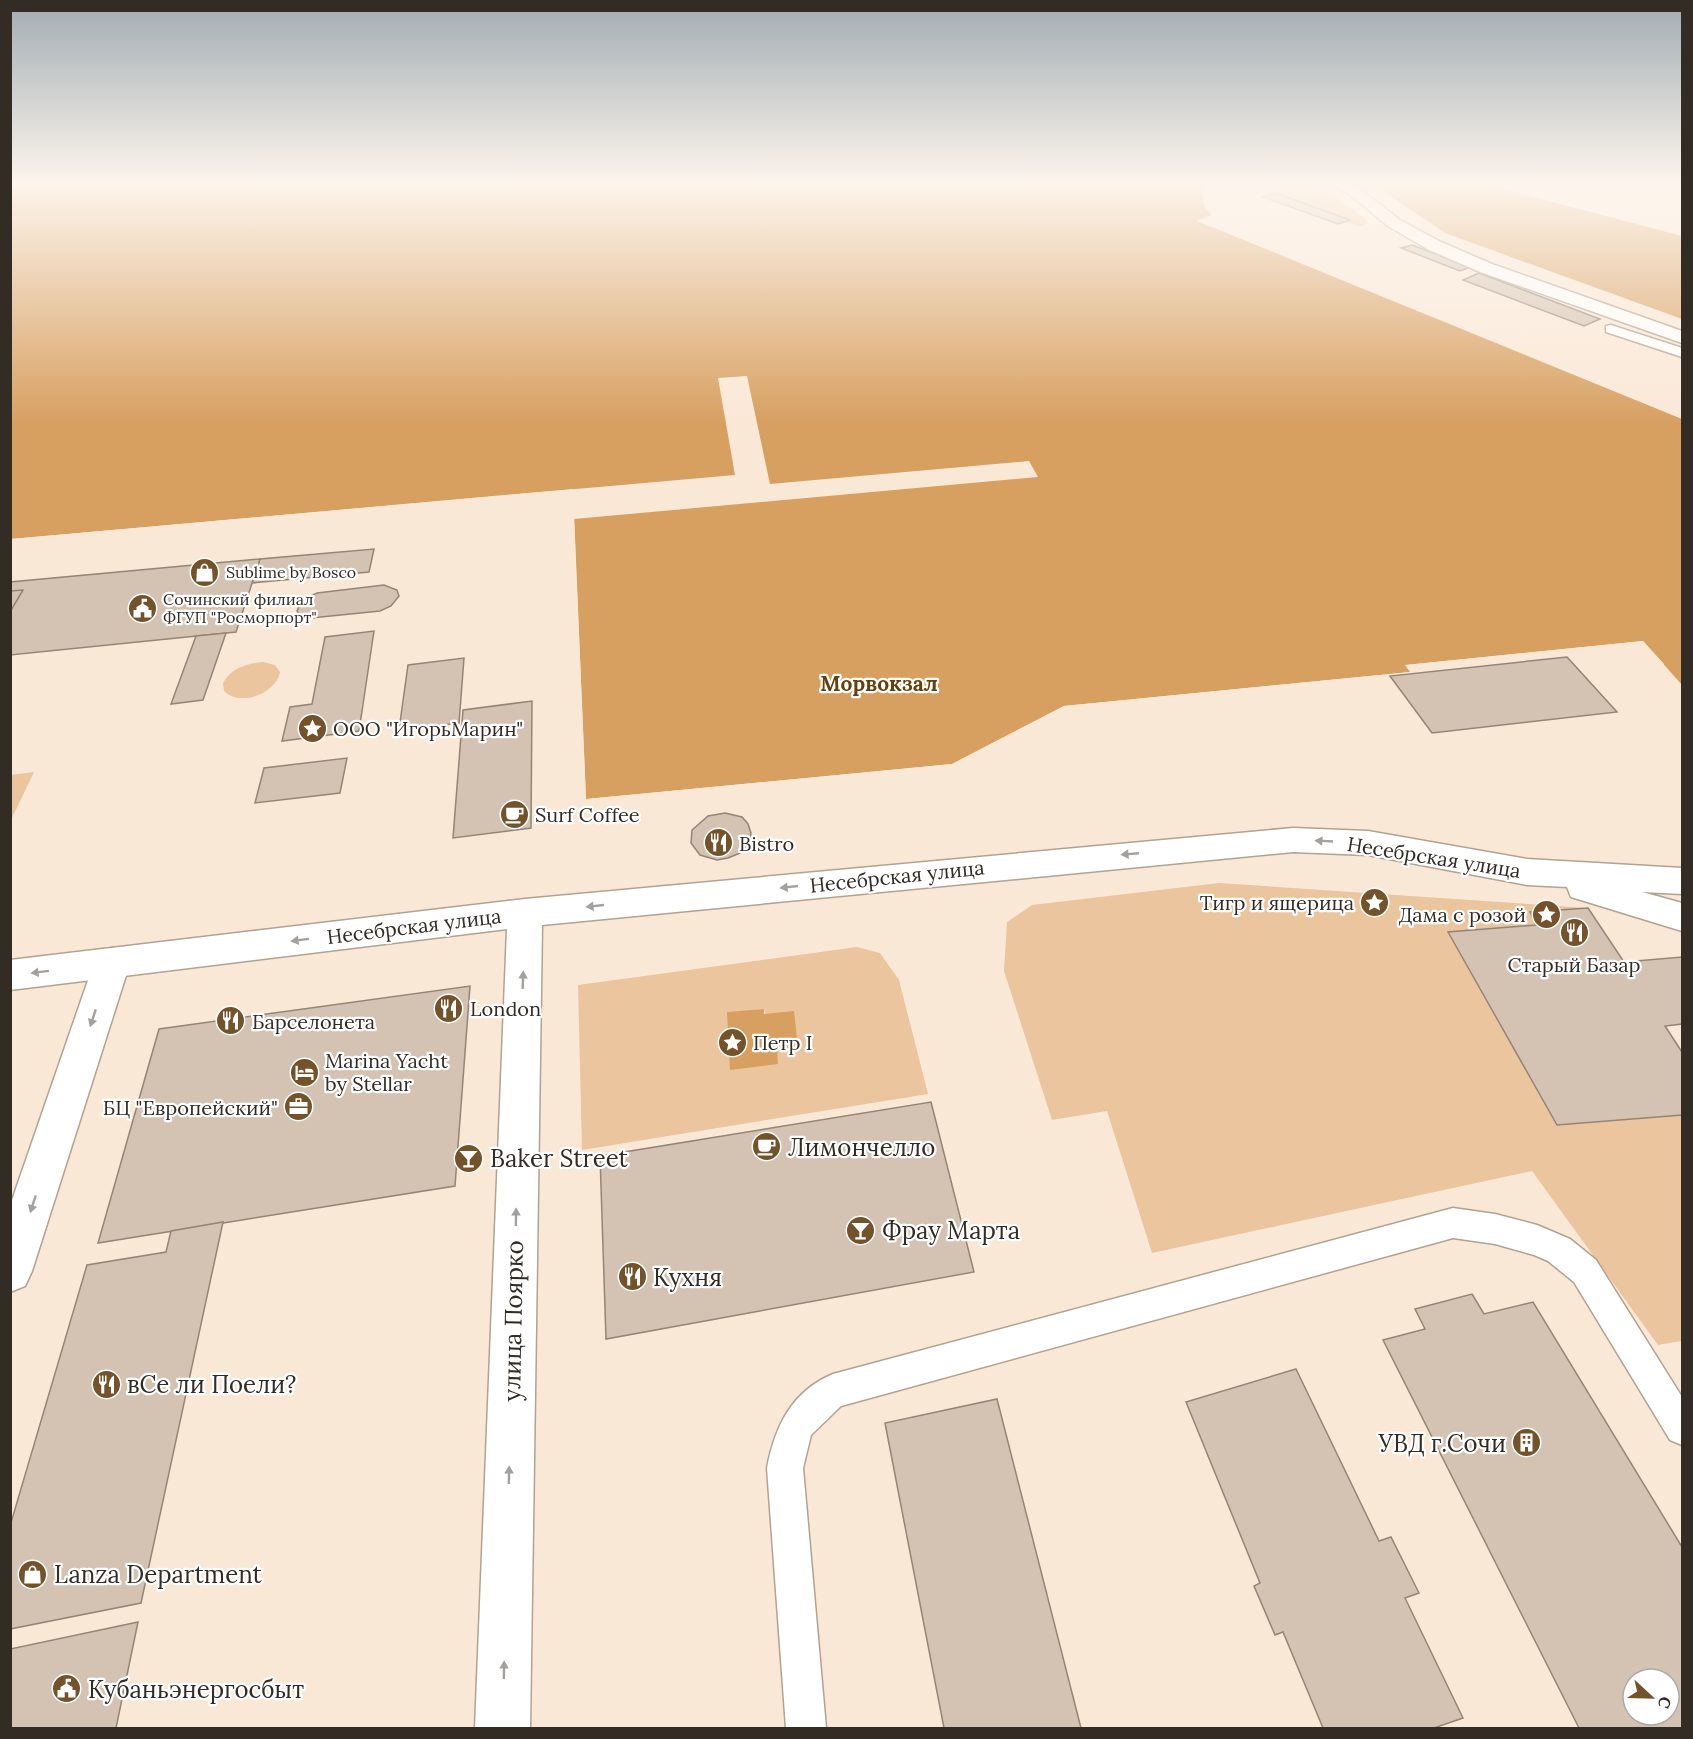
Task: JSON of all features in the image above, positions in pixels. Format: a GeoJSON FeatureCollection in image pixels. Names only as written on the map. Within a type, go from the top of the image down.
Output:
{"type":"FeatureCollection","features":[{"type":"Feature","properties":{"kind":"main road"},"geometry":{"type":"LineString","coordinates":[[1477,264],[1683,337]]}},
{"type":"Feature","properties":{"kind":"main road","name":"Несебрская улица"},"geometry":{"type":"LineString","coordinates":[[10,975],[525,913],[936,872],[1293,840],[1368,843],[1527,872],[1683,881]]}},
{"type":"Feature","properties":{"kind":"main road"},"geometry":{"type":"LineString","coordinates":[[1527,872],[1683,917]]}},
{"type":"Feature","properties":{"kind":"main road","name":"улица Поярко"},"geometry":{"type":"LineString","coordinates":[[503,1728],[525,913]]}},
{"type":"Feature","properties":{"kind":"main road"},"geometry":{"type":"LineString","coordinates":[[10,1271],[112,963]]}},
{"type":"Feature","properties":{"kind":"lane"},"geometry":{"type":"LineString","coordinates":[[1611,329],[1683,353]]}},
{"type":"Feature","properties":{"kind":"lane"},"geometry":{"type":"LineString","coordinates":[[806,1728],[785,1467],[790,1436],[808,1409],[833,1391],[1453,1222],[1495,1229],[1537,1240],[1559,1250],[1585,1271],[1683,1428]]}},
{"type":"Feature","properties":{"kind":"shaded area"},"geometry":{"type":"Polygon","coordinates":[[[11,264],[1303,264],[1682,419],[1682,685],[1643,641],[1406,665],[1411,672],[1064,706],[952,764],[586,799],[573,489],[11,539],[11,264]]]}},
{"type":"Feature","properties":{"kind":"shaded area"},"geometry":{"type":"Polygon","coordinates":[[[1531,264],[1682,264],[1682,319],[1531,264]]]}},
{"type":"Feature","properties":{"kind":"shaded area"},"geometry":{"type":"Polygon","coordinates":[[[263,662],[275,665],[280,672],[277,680],[265,692],[248,698],[239,698],[224,691],[223,683],[235,670],[263,662]]]}},
{"type":"Feature","properties":{"kind":"shaded area"},"geometry":{"type":"Polygon","coordinates":[[[34,772],[12,818],[11,818],[11,775],[34,772]]]}},
{"type":"Feature","properties":{"kind":"shaded area"},"geometry":{"type":"Polygon","coordinates":[[[1219,883],[1588,908],[1530,912],[1536,925],[1449,932],[1557,1125],[1682,1115],[1682,1341],[1658,1345],[1532,1171],[1152,1253],[1107,1111],[1052,1120],[1004,971],[1007,922],[1032,905],[1219,883]]]}},
{"type":"Feature","properties":{"kind":"shaded area"},"geometry":{"type":"Polygon","coordinates":[[[857,947],[880,953],[899,980],[928,1094],[582,1150],[578,985],[857,947]],[[764,1009],[727,1013],[778,1063],[764,1009]]]}},
{"type":"Feature","properties":{"kind":"shaded area"},"geometry":{"type":"Polygon","coordinates":[[[764,1009],[764,1014],[794,1011],[798,1047],[777,1049],[778,1064],[730,1070],[727,1012],[764,1009]]]}},
{"type":"Feature","properties":{"kind":"pier"},"geometry":{"type":"Polygon","coordinates":[[[747,376],[770,484],[1029,461],[1038,477],[574,519],[586,799],[952,764],[1064,706],[1410,672],[1405,665],[1643,641],[1664,664],[1661,665],[1642,644],[1411,667],[1414,672],[1411,675],[1065,709],[952,767],[586,802],[583,799],[570,493],[11,542],[11,539],[735,475],[718,378],[747,376]]]}},
{"type":"Feature","properties":{"kind":"building"},"geometry":{"type":"Polygon","coordinates":[[[1442,264],[1462,264],[1470,267],[1460,271],[1442,264]]]}},
{"type":"Feature","properties":{"kind":"building"},"geometry":{"type":"Polygon","coordinates":[[[1479,273],[1600,319],[1584,326],[1463,280],[1479,273]]]}},
{"type":"Feature","properties":{"kind":"building"},"geometry":{"type":"Polygon","coordinates":[[[374,549],[369,572],[252,583],[260,559],[374,549]]]}},
{"type":"Feature","properties":{"kind":"building"},"geometry":{"type":"Polygon","coordinates":[[[260,559],[236,632],[10,655],[10,582],[260,559]]]}},
{"type":"Feature","properties":{"kind":"building"},"geometry":{"type":"Polygon","coordinates":[[[384,585],[397,590],[399,596],[391,606],[380,611],[311,618],[301,616],[297,611],[302,600],[317,593],[384,585]]]}},
{"type":"Feature","properties":{"kind":"building"},"geometry":{"type":"Polygon","coordinates":[[[23,590],[10,612],[10,591],[23,590]]]}},
{"type":"Feature","properties":{"kind":"building"},"geometry":{"type":"Polygon","coordinates":[[[374,631],[359,731],[282,741],[290,707],[312,704],[325,637],[374,631]]]}},
{"type":"Feature","properties":{"kind":"building"},"geometry":{"type":"Polygon","coordinates":[[[226,633],[203,700],[171,704],[196,636],[226,633]]]}},
{"type":"Feature","properties":{"kind":"building"},"geometry":{"type":"Polygon","coordinates":[[[1567,657],[1617,712],[1432,733],[1390,676],[1567,657]]]}},
{"type":"Feature","properties":{"kind":"building"},"geometry":{"type":"Polygon","coordinates":[[[464,658],[459,723],[399,730],[408,665],[464,658]]]}},
{"type":"Feature","properties":{"kind":"building"},"geometry":{"type":"Polygon","coordinates":[[[532,701],[531,828],[453,838],[463,710],[532,701]]]}},
{"type":"Feature","properties":{"kind":"building"},"geometry":{"type":"Polygon","coordinates":[[[347,758],[340,793],[255,803],[264,768],[347,758]]]}},
{"type":"Feature","properties":{"kind":"building"},"geometry":{"type":"Polygon","coordinates":[[[725,813],[742,817],[751,833],[750,842],[740,853],[728,858],[717,860],[700,855],[691,843],[692,830],[708,816],[725,813]]]}},
{"type":"Feature","properties":{"kind":"building"},"geometry":{"type":"Polygon","coordinates":[[[1588,908],[1624,962],[1682,957],[1682,1024],[1665,1026],[1682,1052],[1682,1115],[1557,1125],[1448,932],[1536,925],[1530,912],[1588,908]]]}},
{"type":"Feature","properties":{"kind":"building","name":"БЦ \"Европейский\""},"geometry":{"type":"Polygon","coordinates":[[[470,986],[455,1186],[98,1243],[159,1029],[470,986]]]}},
{"type":"Feature","properties":{"kind":"building"},"geometry":{"type":"Polygon","coordinates":[[[931,1102],[974,1272],[606,1339],[600,1156],[931,1102]]]}},
{"type":"Feature","properties":{"kind":"building"},"geometry":{"type":"Polygon","coordinates":[[[223,1222],[141,1603],[10,1629],[10,1526],[87,1265],[166,1252],[171,1231],[223,1222]]]}},
{"type":"Feature","properties":{"kind":"building","name":"УВД г.Сочи"},"geometry":{"type":"Polygon","coordinates":[[[1472,1294],[1484,1314],[1533,1302],[1682,1547],[1682,1728],[1579,1728],[1383,1340],[1425,1329],[1415,1309],[1472,1294]]]}},
{"type":"Feature","properties":{"kind":"building"},"geometry":{"type":"Polygon","coordinates":[[[1296,1369],[1379,1541],[1391,1537],[1419,1593],[1405,1598],[1463,1718],[1434,1728],[1323,1728],[1283,1632],[1275,1635],[1254,1586],[1260,1583],[1186,1402],[1296,1369]]]}},
{"type":"Feature","properties":{"kind":"building"},"geometry":{"type":"Polygon","coordinates":[[[997,1399],[1081,1728],[944,1728],[885,1423],[997,1399]]]}},
{"type":"Feature","properties":{"kind":"building","name":"Кубаньэнергосбыт"},"geometry":{"type":"Polygon","coordinates":[[[138,1622],[116,1728],[10,1728],[10,1649],[138,1622]]]}},
{"type":"Feature","properties":{"kind":"place","name":"Sublime by Bosco"},"geometry":{"type":"Point","coordinates":[205,572]}},
{"type":"Feature","properties":{"kind":"place","name":"Сочинский филиал ФГУП \"Росморпорт\""},"geometry":{"type":"Point","coordinates":[142,608]}},
{"type":"Feature","properties":{"kind":"place","name":"ООО \"ИгорьМарин\""},"geometry":{"type":"Point","coordinates":[312,728]}},
{"type":"Feature","properties":{"kind":"place","name":"Surf Coffee"},"geometry":{"type":"Point","coordinates":[514,814]}},
{"type":"Feature","properties":{"kind":"place","name":"Bistro"},"geometry":{"type":"Point","coordinates":[718,843]}},
{"type":"Feature","properties":{"kind":"place","name":"Тигр и ящерица"},"geometry":{"type":"Point","coordinates":[1375,902]}},
{"type":"Feature","properties":{"kind":"place","name":"Дама с розой"},"geometry":{"type":"Point","coordinates":[1547,914]}},
{"type":"Feature","properties":{"kind":"place","name":"Старый Базар"},"geometry":{"type":"Point","coordinates":[1574,933]}},
{"type":"Feature","properties":{"kind":"place","name":"London"},"geometry":{"type":"Point","coordinates":[449,1008]}},
{"type":"Feature","properties":{"kind":"place","name":"Барселонета"},"geometry":{"type":"Point","coordinates":[231,1021]}},
{"type":"Feature","properties":{"kind":"place","name":"Петр I"},"geometry":{"type":"Point","coordinates":[732,1042]}},
{"type":"Feature","properties":{"kind":"place","name":"Marina Yacht by Stellar"},"geometry":{"type":"Point","coordinates":[304,1072]}},
{"type":"Feature","properties":{"kind":"place","name":"БЦ \"Европейский\""},"geometry":{"type":"Point","coordinates":[299,1107]}},
{"type":"Feature","properties":{"kind":"place","name":"Лимончелло"},"geometry":{"type":"Point","coordinates":[767,1147]}},
{"type":"Feature","properties":{"kind":"place","name":"Baker Street"},"geometry":{"type":"Point","coordinates":[469,1158]}},
{"type":"Feature","properties":{"kind":"place","name":"Фрау Марта"},"geometry":{"type":"Point","coordinates":[861,1230]}},
{"type":"Feature","properties":{"kind":"place","name":"Кухня"},"geometry":{"type":"Point","coordinates":[632,1277]}},
{"type":"Feature","properties":{"kind":"place","name":"вСе ли Поели?"},"geometry":{"type":"Point","coordinates":[106,1384]}},
{"type":"Feature","properties":{"kind":"place","name":"УВД г.Сочи"},"geometry":{"type":"Point","coordinates":[1527,1443]}},
{"type":"Feature","properties":{"kind":"place","name":"Lanza Department"},"geometry":{"type":"Point","coordinates":[33,1574]}},
{"type":"Feature","properties":{"kind":"place","name":"Кубаньэнергосбыт"},"geometry":{"type":"Point","coordinates":[67,1689]}},
{"type":"Feature","properties":{"kind":"district","name":"Морвокзал"},"geometry":{"type":"Point","coordinates":[879,683]}}]}
